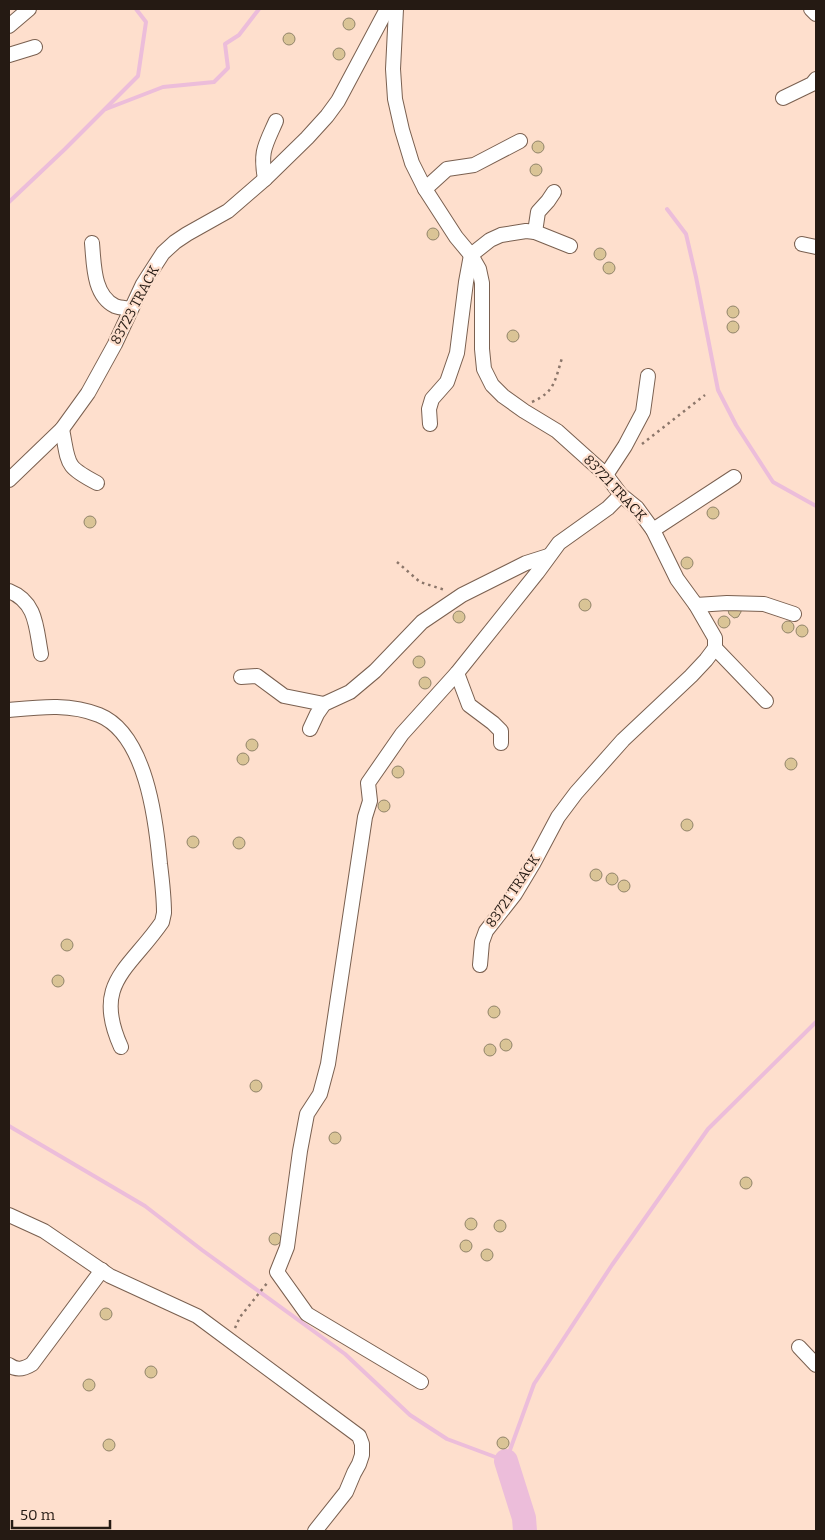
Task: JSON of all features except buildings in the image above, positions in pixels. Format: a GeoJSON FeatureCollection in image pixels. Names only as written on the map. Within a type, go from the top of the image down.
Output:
{"type":"FeatureCollection","features":[{"type":"Feature","properties":{"kind":"street"},"geometry":{"type":"LineString","coordinates":[[9,26],[29,9]]}},
{"type":"Feature","properties":{"kind":"street","name":"83723 TRACK"},"geometry":{"type":"LineString","coordinates":[[9,480],[62,428],[88,393],[115,344],[148,276],[164,253],[174,242],[228,211],[265,179],[328,116],[351,79],[387,9]]}},
{"type":"Feature","properties":{"kind":"street","name":"83721 TRACK"},"geometry":{"type":"LineString","coordinates":[[396,9],[393,69],[395,100],[402,130],[412,162],[425,189],[479,269],[482,283],[482,349],[484,369],[492,385],[503,396],[557,431],[606,475],[621,495],[637,508],[653,530],[677,579],[696,605],[715,638],[715,648],[691,676],[623,740],[576,793],[558,817],[515,894],[486,931],[482,942],[480,965]]}},
{"type":"Feature","properties":{"kind":"street"},"geometry":{"type":"LineString","coordinates":[[811,9],[816,14]]}},
{"type":"Feature","properties":{"kind":"street"},"geometry":{"type":"LineString","coordinates":[[9,55],[34,47]]}},
{"type":"Feature","properties":{"kind":"street"},"geometry":{"type":"LineString","coordinates":[[783,98],[812,84],[816,79]]}},
{"type":"Feature","properties":{"kind":"street"},"geometry":{"type":"LineString","coordinates":[[265,179],[262,160],[264,148],[276,121]]}},
{"type":"Feature","properties":{"kind":"street"},"geometry":{"type":"LineString","coordinates":[[425,189],[447,169],[474,165],[520,142]]}},
{"type":"Feature","properties":{"kind":"street"},"geometry":{"type":"LineString","coordinates":[[535,232],[538,212],[548,202],[554,192]]}},
{"type":"Feature","properties":{"kind":"street"},"geometry":{"type":"LineString","coordinates":[[430,424],[429,409],[432,400],[447,382],[457,353],[471,255],[490,240],[512,233],[535,232],[570,246]]}},
{"type":"Feature","properties":{"kind":"street"},"geometry":{"type":"LineString","coordinates":[[92,243],[95,270],[106,300],[117,307],[131,309]]}},
{"type":"Feature","properties":{"kind":"street"},"geometry":{"type":"LineString","coordinates":[[802,244],[816,247]]}},
{"type":"Feature","properties":{"kind":"street"},"geometry":{"type":"LineString","coordinates":[[606,475],[643,412],[648,376]]}},
{"type":"Feature","properties":{"kind":"street"},"geometry":{"type":"LineString","coordinates":[[62,428],[67,457],[71,467],[77,473],[97,483]]}},
{"type":"Feature","properties":{"kind":"street"},"geometry":{"type":"LineString","coordinates":[[653,530],[734,477]]}},
{"type":"Feature","properties":{"kind":"street"},"geometry":{"type":"LineString","coordinates":[[421,1382],[306,1314],[278,1272],[287,1247],[307,1114],[320,1094],[328,1064],[364,817],[370,801],[368,783],[402,734],[457,673],[559,543],[608,508],[621,495]]}},
{"type":"Feature","properties":{"kind":"street"},"geometry":{"type":"LineString","coordinates":[[310,729],[324,704],[350,692],[375,671],[422,622],[472,590],[526,563],[548,556]]}},
{"type":"Feature","properties":{"kind":"street"},"geometry":{"type":"LineString","coordinates":[[9,591],[22,598],[33,612],[41,654]]}},
{"type":"Feature","properties":{"kind":"street"},"geometry":{"type":"LineString","coordinates":[[696,605],[727,603],[764,604],[794,614]]}},
{"type":"Feature","properties":{"kind":"street"},"geometry":{"type":"LineString","coordinates":[[715,648],[766,701]]}},
{"type":"Feature","properties":{"kind":"street"},"geometry":{"type":"LineString","coordinates":[[457,673],[469,705],[501,731],[501,743]]}},
{"type":"Feature","properties":{"kind":"street"},"geometry":{"type":"LineString","coordinates":[[241,677],[257,676],[284,696],[324,704]]}},
{"type":"Feature","properties":{"kind":"street"},"geometry":{"type":"LineString","coordinates":[[9,710],[59,707],[81,709],[101,715],[113,724],[127,739],[139,761],[147,783],[158,846],[164,913],[162,922],[121,974],[113,989],[110,1000],[110,1012],[114,1031],[121,1047]]}},
{"type":"Feature","properties":{"kind":"street"},"geometry":{"type":"LineString","coordinates":[[9,1215],[44,1231],[102,1270],[135,1288],[197,1316],[358,1436],[362,1444],[360,1464],[346,1492],[315,1531]]}},
{"type":"Feature","properties":{"kind":"street"},"geometry":{"type":"LineString","coordinates":[[9,1365],[21,1369],[32,1364],[102,1270]]}},
{"type":"Feature","properties":{"kind":"street"},"geometry":{"type":"LineString","coordinates":[[799,1347],[816,1365]]}},
{"type":"Feature","properties":{"kind":"path"},"geometry":{"type":"LineString","coordinates":[[519,407],[543,397],[553,387],[562,358]]}},
{"type":"Feature","properties":{"kind":"path"},"geometry":{"type":"LineString","coordinates":[[634,449],[705,394]]}},
{"type":"Feature","properties":{"kind":"path"},"geometry":{"type":"LineString","coordinates":[[397,562],[420,582],[444,590],[472,590]]}},
{"type":"Feature","properties":{"kind":"path"},"geometry":{"type":"LineString","coordinates":[[231,1340],[240,1317],[278,1272]]}},
{"type":"Feature","properties":{"kind":"waterway"},"geometry":{"type":"LineString","coordinates":[[9,202],[138,76],[146,22],[136,9]]}},
{"type":"Feature","properties":{"kind":"waterway"},"geometry":{"type":"LineString","coordinates":[[106,109],[163,87],[214,82],[228,68],[225,44],[239,35],[259,9]]}},
{"type":"Feature","properties":{"kind":"waterway"},"geometry":{"type":"LineString","coordinates":[[667,209],[686,234],[718,390],[736,425],[773,482],[816,506]]}},
{"type":"Feature","properties":{"kind":"waterway"},"geometry":{"type":"LineString","coordinates":[[9,1126],[145,1206],[345,1354],[410,1415],[447,1439],[506,1461],[534,1384],[612,1265],[708,1129],[816,1022]]}},
{"type":"Feature","properties":{"kind":"waterway"},"geometry":{"type":"LineString","coordinates":[[506,1461],[524,1518],[525,1531]]}}]}
